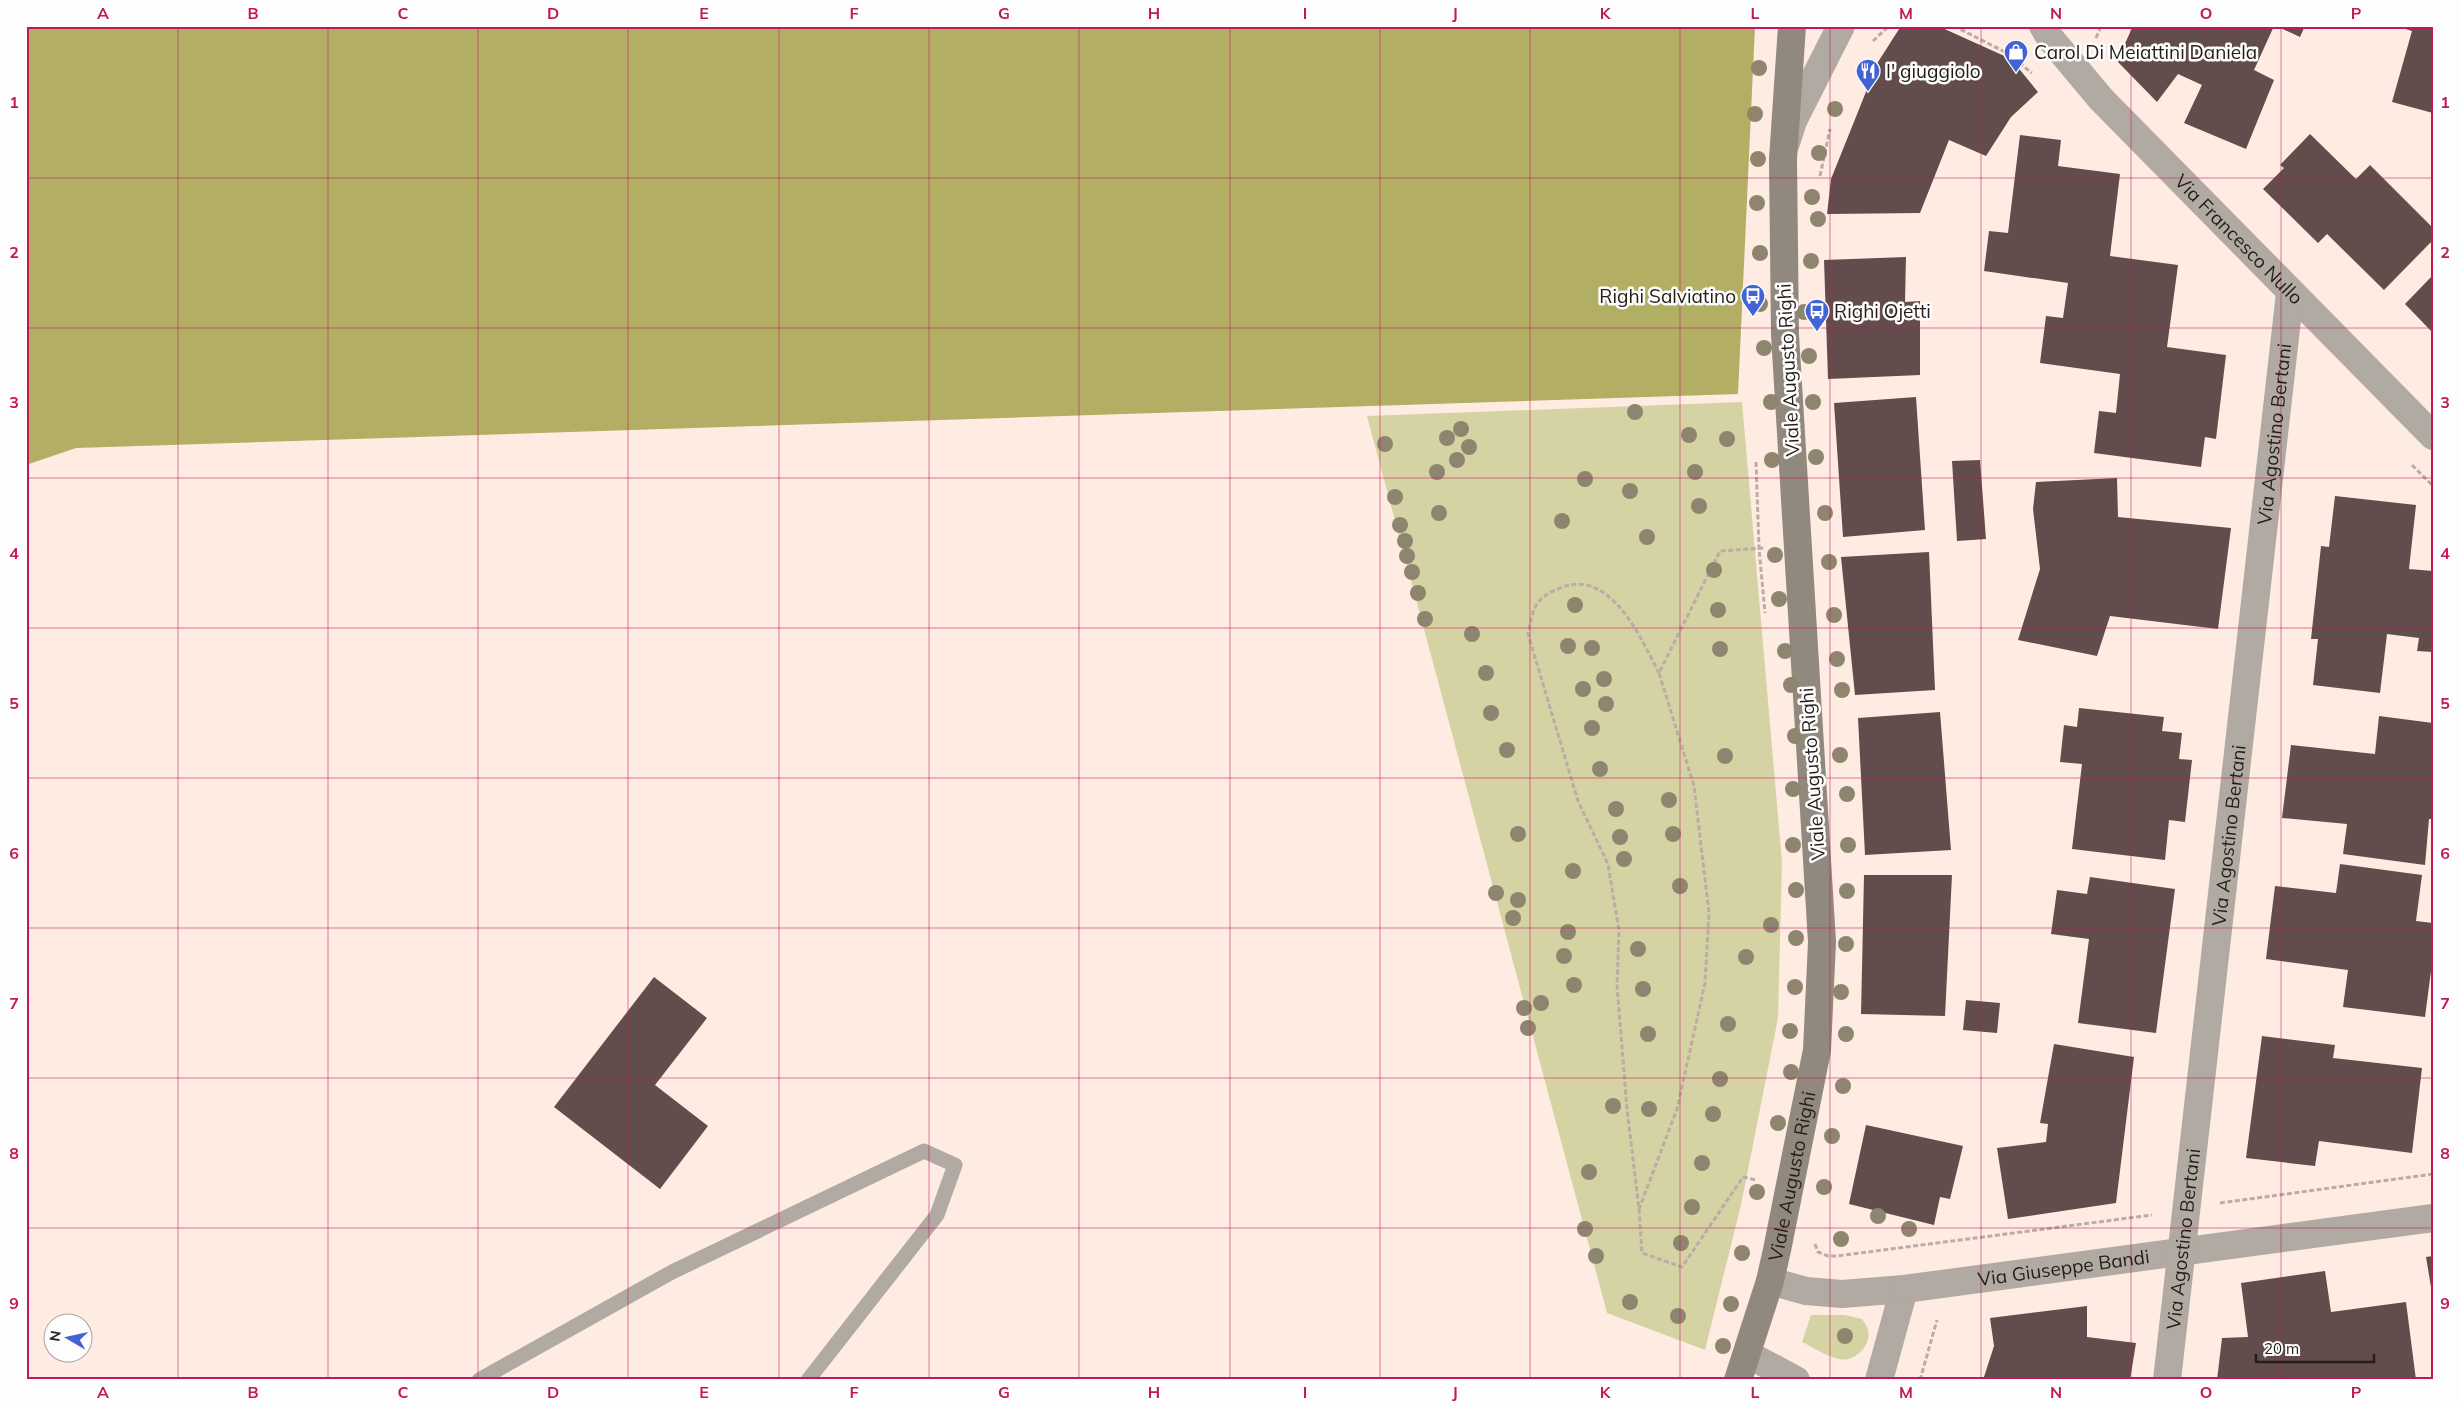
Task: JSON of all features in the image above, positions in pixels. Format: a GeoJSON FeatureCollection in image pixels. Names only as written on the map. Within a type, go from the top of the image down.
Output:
{"type":"FeatureCollection","features":[{"type":"Feature","properties":{"kind":"main road","name":"Viale Augusto Righi"},"geometry":{"type":"LineString","coordinates":[[1738,1380],[1770,1280],[1817,1050],[1822,972],[1821,922],[1785,334],[1783,159],[1792,26]]}},
{"type":"Feature","properties":{"kind":"street","name":"Viale Augusto Righi"},"geometry":{"type":"LineString","coordinates":[[1783,159],[1793,121],[1841,26]]}},
{"type":"Feature","properties":{"kind":"street","name":"Via Francesco Nullo"},"geometry":{"type":"LineString","coordinates":[[2024,26],[2050,30],[2101,99],[2290,293],[2433,436]]}},
{"type":"Feature","properties":{"kind":"street","name":"Via Agostino Bertani"},"geometry":{"type":"LineString","coordinates":[[2167,1380],[2290,293]]}},
{"type":"Feature","properties":{"kind":"street","name":"Via Giuseppe Bandi"},"geometry":{"type":"LineString","coordinates":[[1770,1280],[1806,1291],[1842,1294],[1904,1289],[2182,1254],[2433,1218]]}},
{"type":"Feature","properties":{"kind":"street"},"geometry":{"type":"LineString","coordinates":[[1878,1380],[1904,1289]]}},
{"type":"Feature","properties":{"kind":"street"},"geometry":{"type":"LineString","coordinates":[[1747,1354],[1796,1380]]}},
{"type":"Feature","properties":{"kind":"lane"},"geometry":{"type":"LineString","coordinates":[[479,1380],[672,1272],[924,1151],[955,1165],[937,1215],[808,1380]]}},
{"type":"Feature","properties":{"kind":"path"},"geometry":{"type":"LineString","coordinates":[[1659,673],[1720,551],[1749,549]]}},
{"type":"Feature","properties":{"kind":"path"},"geometry":{"type":"LineString","coordinates":[[1639,1209],[1677,1109],[1705,983],[1709,913],[1694,786],[1659,673],[1636,628],[1606,593],[1587,585],[1567,585],[1546,593],[1533,607],[1528,634],[1578,800],[1608,864],[1619,931],[1618,984],[1642,1253],[1682,1266],[1743,1177],[1759,1180]]}},
{"type":"Feature","properties":{"kind":"path"},"geometry":{"type":"LineString","coordinates":[[2219,1203],[2433,1174]]}},
{"type":"Feature","properties":{"kind":"path"},"geometry":{"type":"LineString","coordinates":[[1818,1252],[1828,1256],[1837,1256],[2155,1215]]}},
{"type":"Feature","properties":{"kind":"path"},"geometry":{"type":"LineString","coordinates":[[1920,1380],[1938,1317]]}},
{"type":"Feature","properties":{"kind":"shaded area"},"geometry":{"type":"Polygon","coordinates":[[[26,26],[1755,26],[1738,394],[76,448],[26,465],[26,26]]]}},
{"type":"Feature","properties":{"kind":"shaded area"},"geometry":{"type":"Polygon","coordinates":[[[1742,402],[1782,862],[1778,1018],[1741,1205],[1705,1350],[1607,1313],[1367,416],[1742,402]]]}},
{"type":"Feature","properties":{"kind":"shaded area"},"geometry":{"type":"Polygon","coordinates":[[[1811,1315],[1845,1315],[1862,1319],[1869,1336],[1865,1347],[1856,1356],[1845,1360],[1829,1356],[1802,1342],[1811,1315]]]}},
{"type":"Feature","properties":{"kind":"building"},"geometry":{"type":"Polygon","coordinates":[[[1901,26],[1938,26],[2011,59],[2038,92],[2011,117],[1986,156],[1949,140],[1920,213],[1827,214],[1831,179],[1878,62],[1901,26]]]}},
{"type":"Feature","properties":{"kind":"building"},"geometry":{"type":"Polygon","coordinates":[[[2133,26],[2274,26],[2254,70],[2274,80],[2246,149],[2184,123],[2202,85],[2178,74],[2157,102],[2117,61],[2133,26]]]}},
{"type":"Feature","properties":{"kind":"building"},"geometry":{"type":"Polygon","coordinates":[[[2276,26],[2305,26],[2300,37],[2276,26]]]}},
{"type":"Feature","properties":{"kind":"building"},"geometry":{"type":"Polygon","coordinates":[[[2396,26],[2433,26],[2433,113],[2392,102],[2412,31],[2396,26]]]}},
{"type":"Feature","properties":{"kind":"building"},"geometry":{"type":"Polygon","coordinates":[[[2310,134],[2356,179],[2370,165],[2433,228],[2433,240],[2384,290],[2327,234],[2318,243],[2263,189],[2284,168],[2280,165],[2310,134]]]}},
{"type":"Feature","properties":{"kind":"building"},"geometry":{"type":"Polygon","coordinates":[[[2020,135],[2061,140],[2058,166],[2120,174],[2110,256],[2178,265],[2167,347],[2226,355],[2216,439],[2205,437],[2201,467],[2094,453],[2099,411],[2116,413],[2120,374],[2040,363],[2046,316],[2063,318],[2068,283],[1984,271],[1989,231],[2008,233],[2020,135]]]}},
{"type":"Feature","properties":{"kind":"building"},"geometry":{"type":"Polygon","coordinates":[[[1906,257],[1905,302],[1920,301],[1920,375],[1828,379],[1824,260],[1906,257]]]}},
{"type":"Feature","properties":{"kind":"building"},"geometry":{"type":"Polygon","coordinates":[[[2433,275],[2433,333],[2405,304],[2433,275]]]}},
{"type":"Feature","properties":{"kind":"building"},"geometry":{"type":"Polygon","coordinates":[[[1916,397],[1925,530],[1843,537],[1834,403],[1916,397]]]}},
{"type":"Feature","properties":{"kind":"building"},"geometry":{"type":"Polygon","coordinates":[[[1980,460],[1986,539],[1957,541],[1952,461],[1980,460]]]}},
{"type":"Feature","properties":{"kind":"building"},"geometry":{"type":"Polygon","coordinates":[[[2117,478],[2118,517],[2231,528],[2218,629],[2110,616],[2097,656],[2018,640],[2040,569],[2033,509],[2036,482],[2117,478]]]}},
{"type":"Feature","properties":{"kind":"building"},"geometry":{"type":"Polygon","coordinates":[[[2335,496],[2416,505],[2409,569],[2433,571],[2433,652],[2417,651],[2419,638],[2387,634],[2380,693],[2313,685],[2318,639],[2311,639],[2321,546],[2329,547],[2335,496]]]}},
{"type":"Feature","properties":{"kind":"building"},"geometry":{"type":"Polygon","coordinates":[[[1929,552],[1935,690],[1855,695],[1841,557],[1929,552]]]}},
{"type":"Feature","properties":{"kind":"building"},"geometry":{"type":"Polygon","coordinates":[[[2079,708],[2164,717],[2162,731],[2182,733],[2179,759],[2192,760],[2185,822],[2169,820],[2165,860],[2072,849],[2082,764],[2060,762],[2064,725],[2077,727],[2079,708]]]}},
{"type":"Feature","properties":{"kind":"building"},"geometry":{"type":"Polygon","coordinates":[[[1940,712],[1951,850],[1865,855],[1858,718],[1940,712]]]}},
{"type":"Feature","properties":{"kind":"building"},"geometry":{"type":"Polygon","coordinates":[[[2379,716],[2433,723],[2433,819],[2429,819],[2425,865],[2343,854],[2347,824],[2282,818],[2291,745],[2375,754],[2379,716]]]}},
{"type":"Feature","properties":{"kind":"building"},"geometry":{"type":"Polygon","coordinates":[[[2340,864],[2422,875],[2416,921],[2433,923],[2433,956],[2425,1017],[2343,1007],[2348,970],[2266,959],[2275,886],[2336,893],[2340,864]]]}},
{"type":"Feature","properties":{"kind":"building"},"geometry":{"type":"Polygon","coordinates":[[[1864,875],[1952,875],[1945,1016],[1861,1014],[1864,875]]]}},
{"type":"Feature","properties":{"kind":"building"},"geometry":{"type":"Polygon","coordinates":[[[2090,877],[2175,889],[2156,1033],[2078,1023],[2089,939],[2051,934],[2057,890],[2087,894],[2090,877]]]}},
{"type":"Feature","properties":{"kind":"building"},"geometry":{"type":"Polygon","coordinates":[[[654,977],[707,1018],[655,1085],[708,1126],[660,1189],[554,1107],[654,977]]]}},
{"type":"Feature","properties":{"kind":"building"},"geometry":{"type":"Polygon","coordinates":[[[1966,1000],[2000,1003],[1997,1033],[1963,1030],[1966,1000]]]}},
{"type":"Feature","properties":{"kind":"building"},"geometry":{"type":"Polygon","coordinates":[[[2262,1036],[2335,1045],[2333,1058],[2422,1068],[2412,1153],[2319,1141],[2315,1166],[2246,1158],[2262,1036]]]}},
{"type":"Feature","properties":{"kind":"building"},"geometry":{"type":"Polygon","coordinates":[[[2054,1044],[2134,1057],[2116,1203],[2008,1219],[1997,1148],[2046,1142],[2048,1124],[2040,1123],[2054,1044]]]}},
{"type":"Feature","properties":{"kind":"building"},"geometry":{"type":"Polygon","coordinates":[[[1866,1125],[1963,1146],[1950,1199],[1940,1197],[1934,1225],[1849,1204],[1866,1125]]]}},
{"type":"Feature","properties":{"kind":"building"},"geometry":{"type":"Polygon","coordinates":[[[2433,1256],[2433,1293],[2432,1293],[2426,1257],[2433,1256]]]}},
{"type":"Feature","properties":{"kind":"building"},"geometry":{"type":"Polygon","coordinates":[[[2325,1271],[2331,1312],[2406,1302],[2416,1380],[2217,1380],[2222,1338],[2248,1337],[2241,1283],[2325,1271]]]}},
{"type":"Feature","properties":{"kind":"building"},"geometry":{"type":"Polygon","coordinates":[[[2087,1306],[2087,1337],[2136,1343],[2130,1380],[1983,1380],[1994,1346],[1990,1318],[2087,1306]]]}},
{"type":"Feature","properties":{"kind":"place","name":"Carol Di Meiattini Daniela"},"geometry":{"type":"Point","coordinates":[2016,73]}},
{"type":"Feature","properties":{"kind":"place","name":"I' giuggiolo"},"geometry":{"type":"Point","coordinates":[1868,92]}},
{"type":"Feature","properties":{"kind":"place","name":"Righi Salviatino"},"geometry":{"type":"Point","coordinates":[1753,317]}},
{"type":"Feature","properties":{"kind":"place","name":"Righi Ojetti"},"geometry":{"type":"Point","coordinates":[1817,332]}}]}
